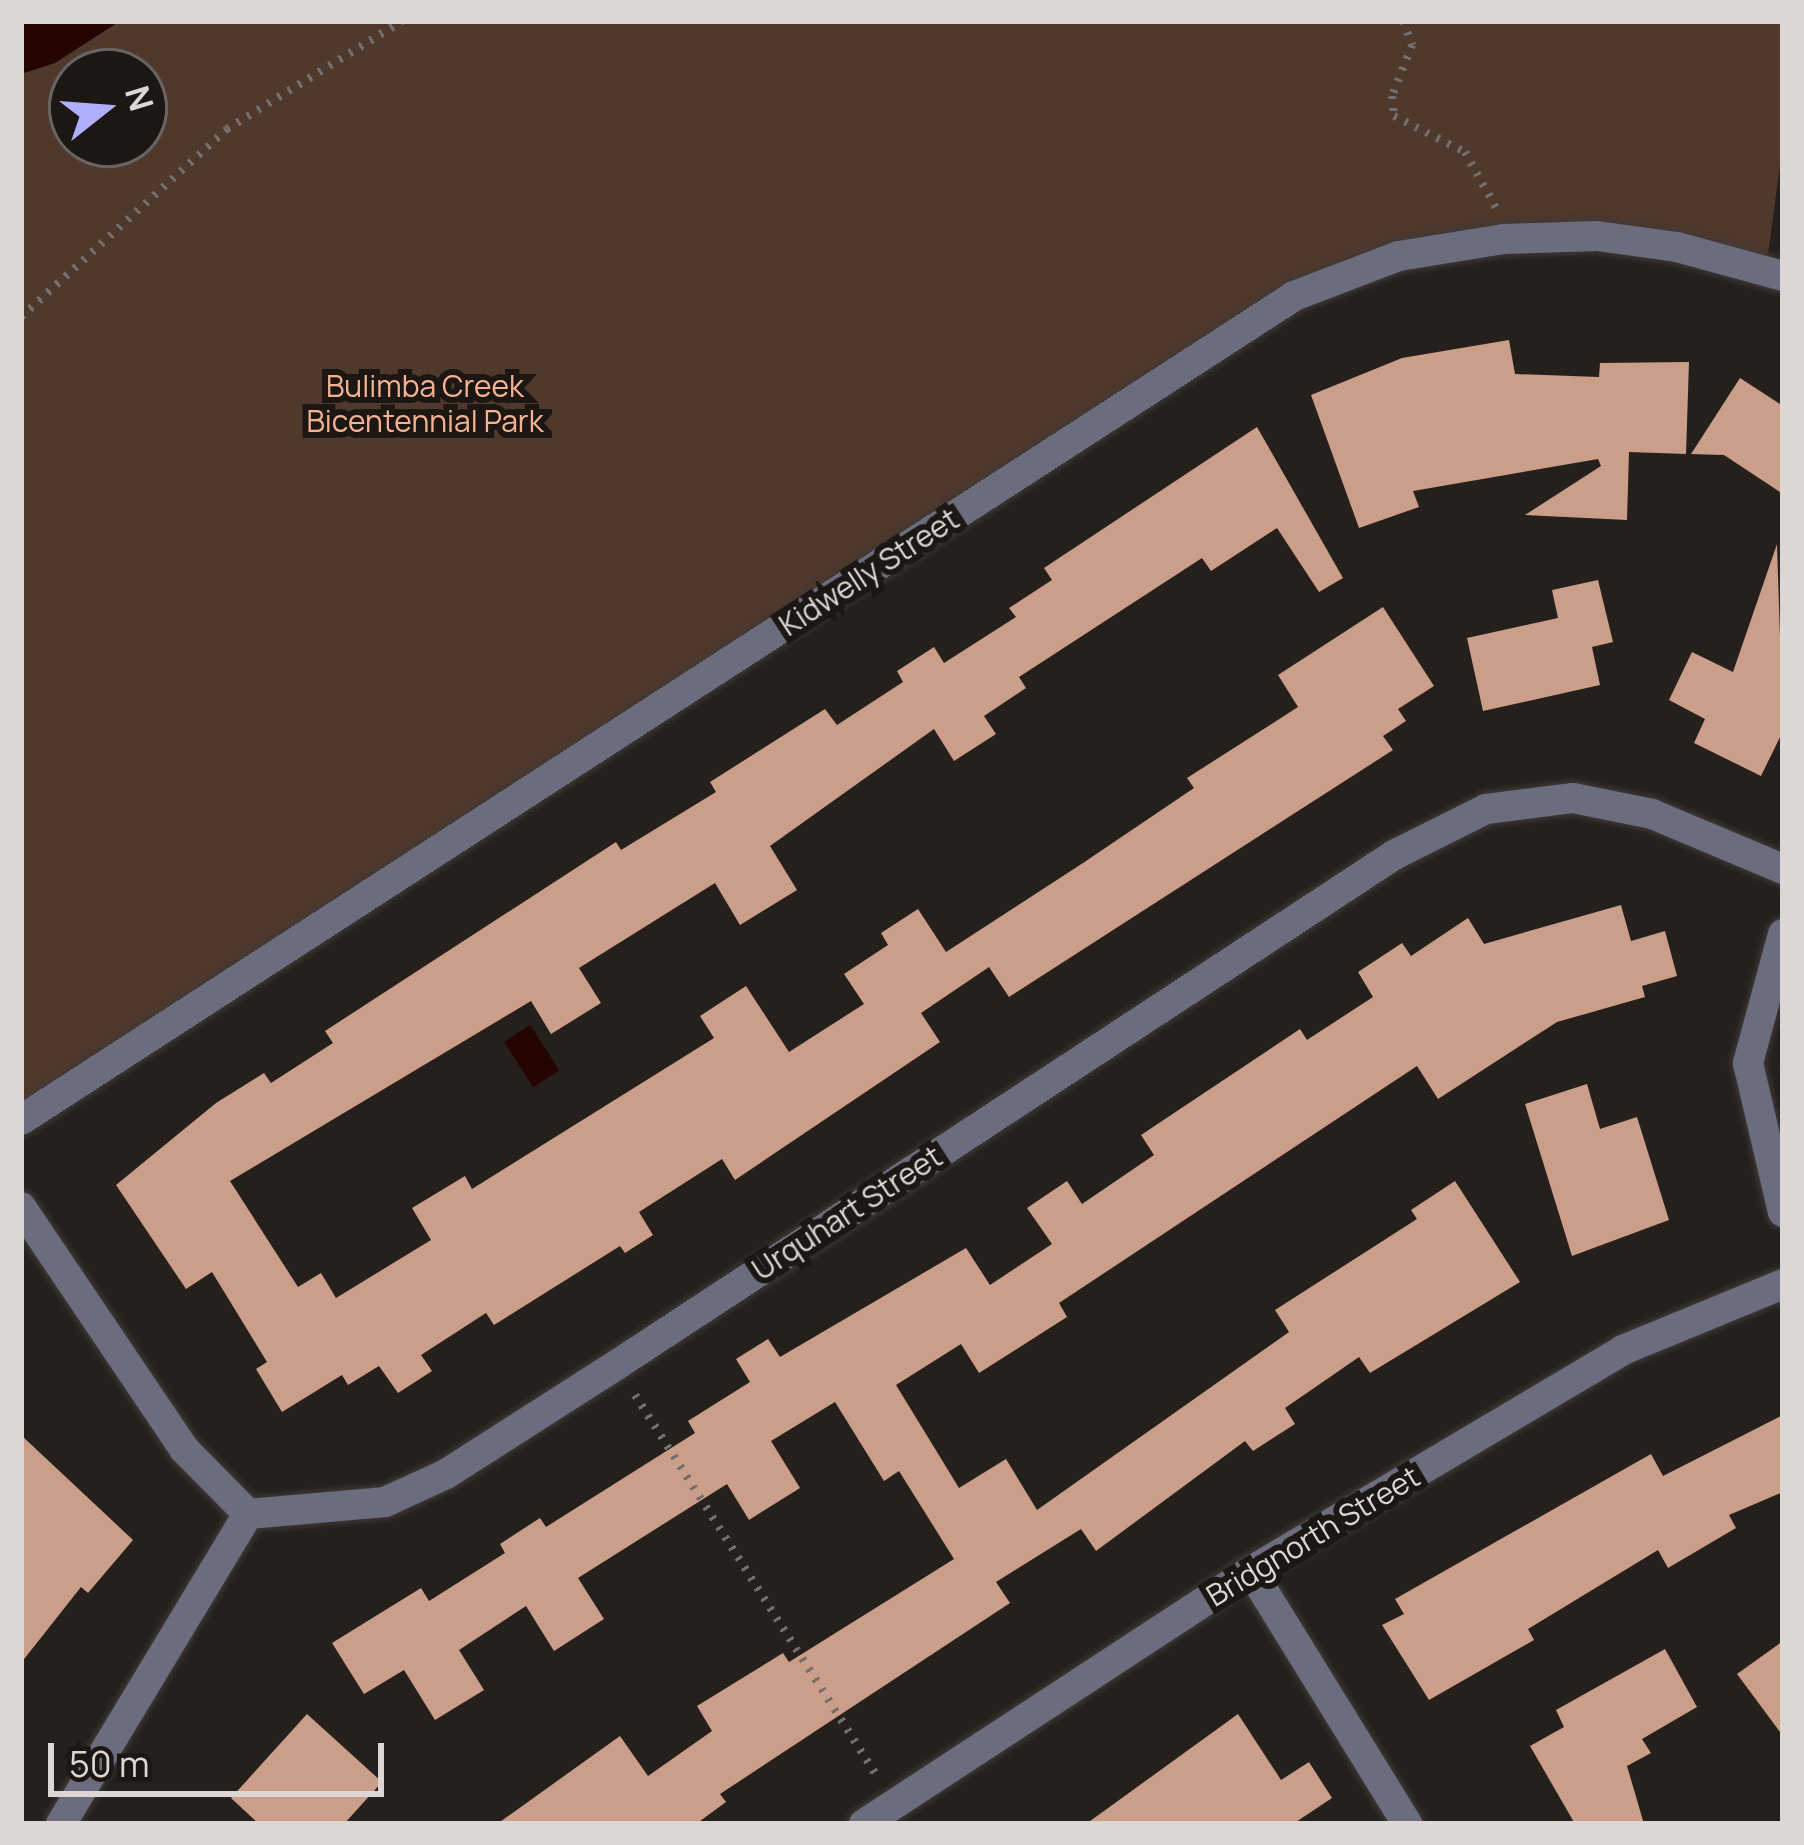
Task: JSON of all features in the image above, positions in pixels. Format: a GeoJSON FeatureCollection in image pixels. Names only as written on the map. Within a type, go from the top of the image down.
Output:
{"type":"FeatureCollection","features":[{"type":"Feature","properties":{"kind":"street","name":"Kidwelly Street"},"geometry":{"type":"LineString","coordinates":[[21,1120],[1294,296],[1399,256],[1504,239],[1597,236],[1677,247],[1783,276]]}},
{"type":"Feature","properties":{"kind":"street","name":"Urquhart Street"},"geometry":{"type":"LineString","coordinates":[[248,1514],[385,1502],[446,1474],[1394,855],[1486,809],[1573,798],[1632,810],[1783,869]]}},
{"type":"Feature","properties":{"kind":"street"},"geometry":{"type":"LineString","coordinates":[[1783,934],[1748,1063],[1783,1212]]}},
{"type":"Feature","properties":{"kind":"street"},"geometry":{"type":"LineString","coordinates":[[21,1207],[184,1450],[248,1514],[61,1824]]}},
{"type":"Feature","properties":{"kind":"street","name":"Bridgnorth Street"},"geometry":{"type":"LineString","coordinates":[[864,1824],[1251,1571],[1623,1350],[1783,1284]]}},
{"type":"Feature","properties":{"kind":"street"},"geometry":{"type":"LineString","coordinates":[[1251,1571],[1407,1824]]}},
{"type":"Feature","properties":{"kind":"path"},"geometry":{"type":"LineString","coordinates":[[21,317],[227,129],[340,66],[402,21]]}},
{"type":"Feature","properties":{"kind":"path"},"geometry":{"type":"LineString","coordinates":[[1403,21],[1412,45],[1392,96],[1394,116],[1465,152],[1494,199],[1504,239]]}},
{"type":"Feature","properties":{"kind":"path"},"geometry":{"type":"LineString","coordinates":[[618,1364],[895,1804]]}},
{"type":"Feature","properties":{"kind":"green space","name":"Bulimba Creek Bicentennial Park"},"geometry":{"type":"Polygon","coordinates":[[[21,21],[1783,21],[1783,143],[1766,269],[1504,239],[1294,296],[21,1120],[21,21]]]}},
{"type":"Feature","properties":{"kind":"shaded area"},"geometry":{"type":"Polygon","coordinates":[[[21,21],[120,21],[78,48],[48,48],[48,65],[21,74],[21,21]]]}},
{"type":"Feature","properties":{"kind":"shaded area"},"geometry":{"type":"Polygon","coordinates":[[[530,1025],[559,1070],[533,1087],[504,1042],[530,1025]]]}},
{"type":"Feature","properties":{"kind":"building"},"geometry":{"type":"Polygon","coordinates":[[[1509,340],[1515,374],[1599,377],[1600,363],[1689,362],[1686,454],[1629,452],[1627,520],[1525,515],[1601,466],[1598,459],[1413,491],[1419,507],[1359,528],[1311,395],[1402,358],[1509,340]]]}},
{"type":"Feature","properties":{"kind":"building"},"geometry":{"type":"Polygon","coordinates":[[[1740,378],[1783,406],[1783,494],[1724,455],[1691,454],[1740,378]]]}},
{"type":"Feature","properties":{"kind":"building"},"geometry":{"type":"Polygon","coordinates":[[[1257,427],[1343,578],[1319,592],[1277,528],[1211,571],[1202,558],[1019,677],[1026,688],[984,716],[996,734],[954,761],[934,729],[770,846],[797,890],[740,925],[715,883],[579,968],[601,1003],[551,1034],[531,1001],[230,1181],[298,1287],[321,1273],[336,1298],[431,1240],[412,1208],[465,1176],[472,1189],[714,1038],[700,1016],[746,986],[789,1052],[864,1004],[844,974],[888,945],[881,933],[918,909],[946,952],[1083,863],[1194,788],[1187,778],[1298,707],[1278,675],[1383,607],[1434,686],[1398,709],[1406,721],[1383,736],[1393,750],[1009,997],[989,967],[921,1013],[940,1042],[735,1180],[722,1159],[639,1212],[653,1235],[625,1253],[620,1246],[494,1325],[486,1313],[421,1355],[432,1371],[398,1393],[379,1366],[348,1385],[342,1375],[282,1412],[256,1369],[267,1362],[212,1272],[186,1289],[116,1185],[216,1103],[264,1073],[271,1083],[333,1043],[325,1031],[616,842],[621,850],[716,792],[710,782],[825,709],[837,725],[903,682],[897,671],[934,647],[944,663],[1016,617],[1009,608],[1052,580],[1044,568],[1257,427]]]}},
{"type":"Feature","properties":{"kind":"building"},"geometry":{"type":"Polygon","coordinates":[[[1777,544],[1783,731],[1761,776],[1694,743],[1705,719],[1669,700],[1692,652],[1733,672],[1777,544]]]}},
{"type":"Feature","properties":{"kind":"building"},"geometry":{"type":"Polygon","coordinates":[[[1598,580],[1613,642],[1592,647],[1600,685],[1483,711],[1467,638],[1558,618],[1552,590],[1598,580]]]}},
{"type":"Feature","properties":{"kind":"building"},"geometry":{"type":"Polygon","coordinates":[[[1621,905],[1631,941],[1665,931],[1677,976],[1642,986],[1645,997],[1557,1022],[1438,1099],[1417,1066],[1059,1303],[1067,1317],[979,1373],[961,1344],[896,1385],[959,1488],[1006,1459],[1037,1510],[1289,1332],[1275,1310],[1417,1219],[1411,1210],[1455,1181],[1520,1282],[1370,1373],[1359,1357],[1285,1408],[1295,1424],[1253,1451],[1245,1441],[1096,1551],[1081,1529],[996,1582],[1010,1603],[720,1794],[726,1802],[696,1824],[497,1824],[620,1736],[648,1776],[712,1731],[697,1706],[783,1653],[789,1662],[954,1559],[899,1471],[884,1481],[835,1402],[771,1441],[800,1488],[749,1520],[727,1484],[578,1578],[604,1619],[554,1651],[526,1606],[459,1650],[484,1690],[435,1720],[404,1670],[364,1694],[332,1643],[421,1588],[429,1601],[505,1553],[500,1544],[540,1518],[546,1527],[695,1433],[688,1421],[750,1382],[736,1359],[768,1339],[780,1357],[966,1248],[990,1285],[1052,1244],[1027,1208],[1067,1181],[1082,1204],[1154,1155],[1141,1135],[1300,1029],[1307,1040],[1373,997],[1358,972],[1402,943],[1411,956],[1468,918],[1484,944],[1621,905]]]}},
{"type":"Feature","properties":{"kind":"building"},"geometry":{"type":"Polygon","coordinates":[[[1587,1084],[1600,1129],[1637,1117],[1669,1220],[1572,1256],[1525,1104],[1587,1084]]]}},
{"type":"Feature","properties":{"kind":"building"},"geometry":{"type":"Polygon","coordinates":[[[1783,1415],[1783,1492],[1729,1515],[1736,1528],[1668,1568],[1658,1550],[1528,1629],[1534,1640],[1429,1700],[1382,1625],[1404,1614],[1395,1599],[1651,1454],[1663,1476],[1783,1415]]]}},
{"type":"Feature","properties":{"kind":"building"},"geometry":{"type":"Polygon","coordinates":[[[21,1435],[133,1540],[88,1593],[81,1587],[21,1663],[21,1435]]]}},
{"type":"Feature","properties":{"kind":"building"},"geometry":{"type":"Polygon","coordinates":[[[1783,1641],[1783,1736],[1737,1674],[1783,1641]]]}},
{"type":"Feature","properties":{"kind":"building"},"geometry":{"type":"Polygon","coordinates":[[[1665,1649],[1697,1707],[1642,1739],[1651,1753],[1627,1766],[1644,1824],[1575,1824],[1530,1746],[1564,1727],[1556,1710],[1665,1649]]]}},
{"type":"Feature","properties":{"kind":"building"},"geometry":{"type":"Polygon","coordinates":[[[307,1714],[382,1782],[344,1824],[259,1824],[231,1798],[307,1714]]]}},
{"type":"Feature","properties":{"kind":"building"},"geometry":{"type":"Polygon","coordinates":[[[1238,1714],[1281,1780],[1309,1762],[1332,1798],[1293,1824],[1086,1824],[1238,1714]]]}}]}
